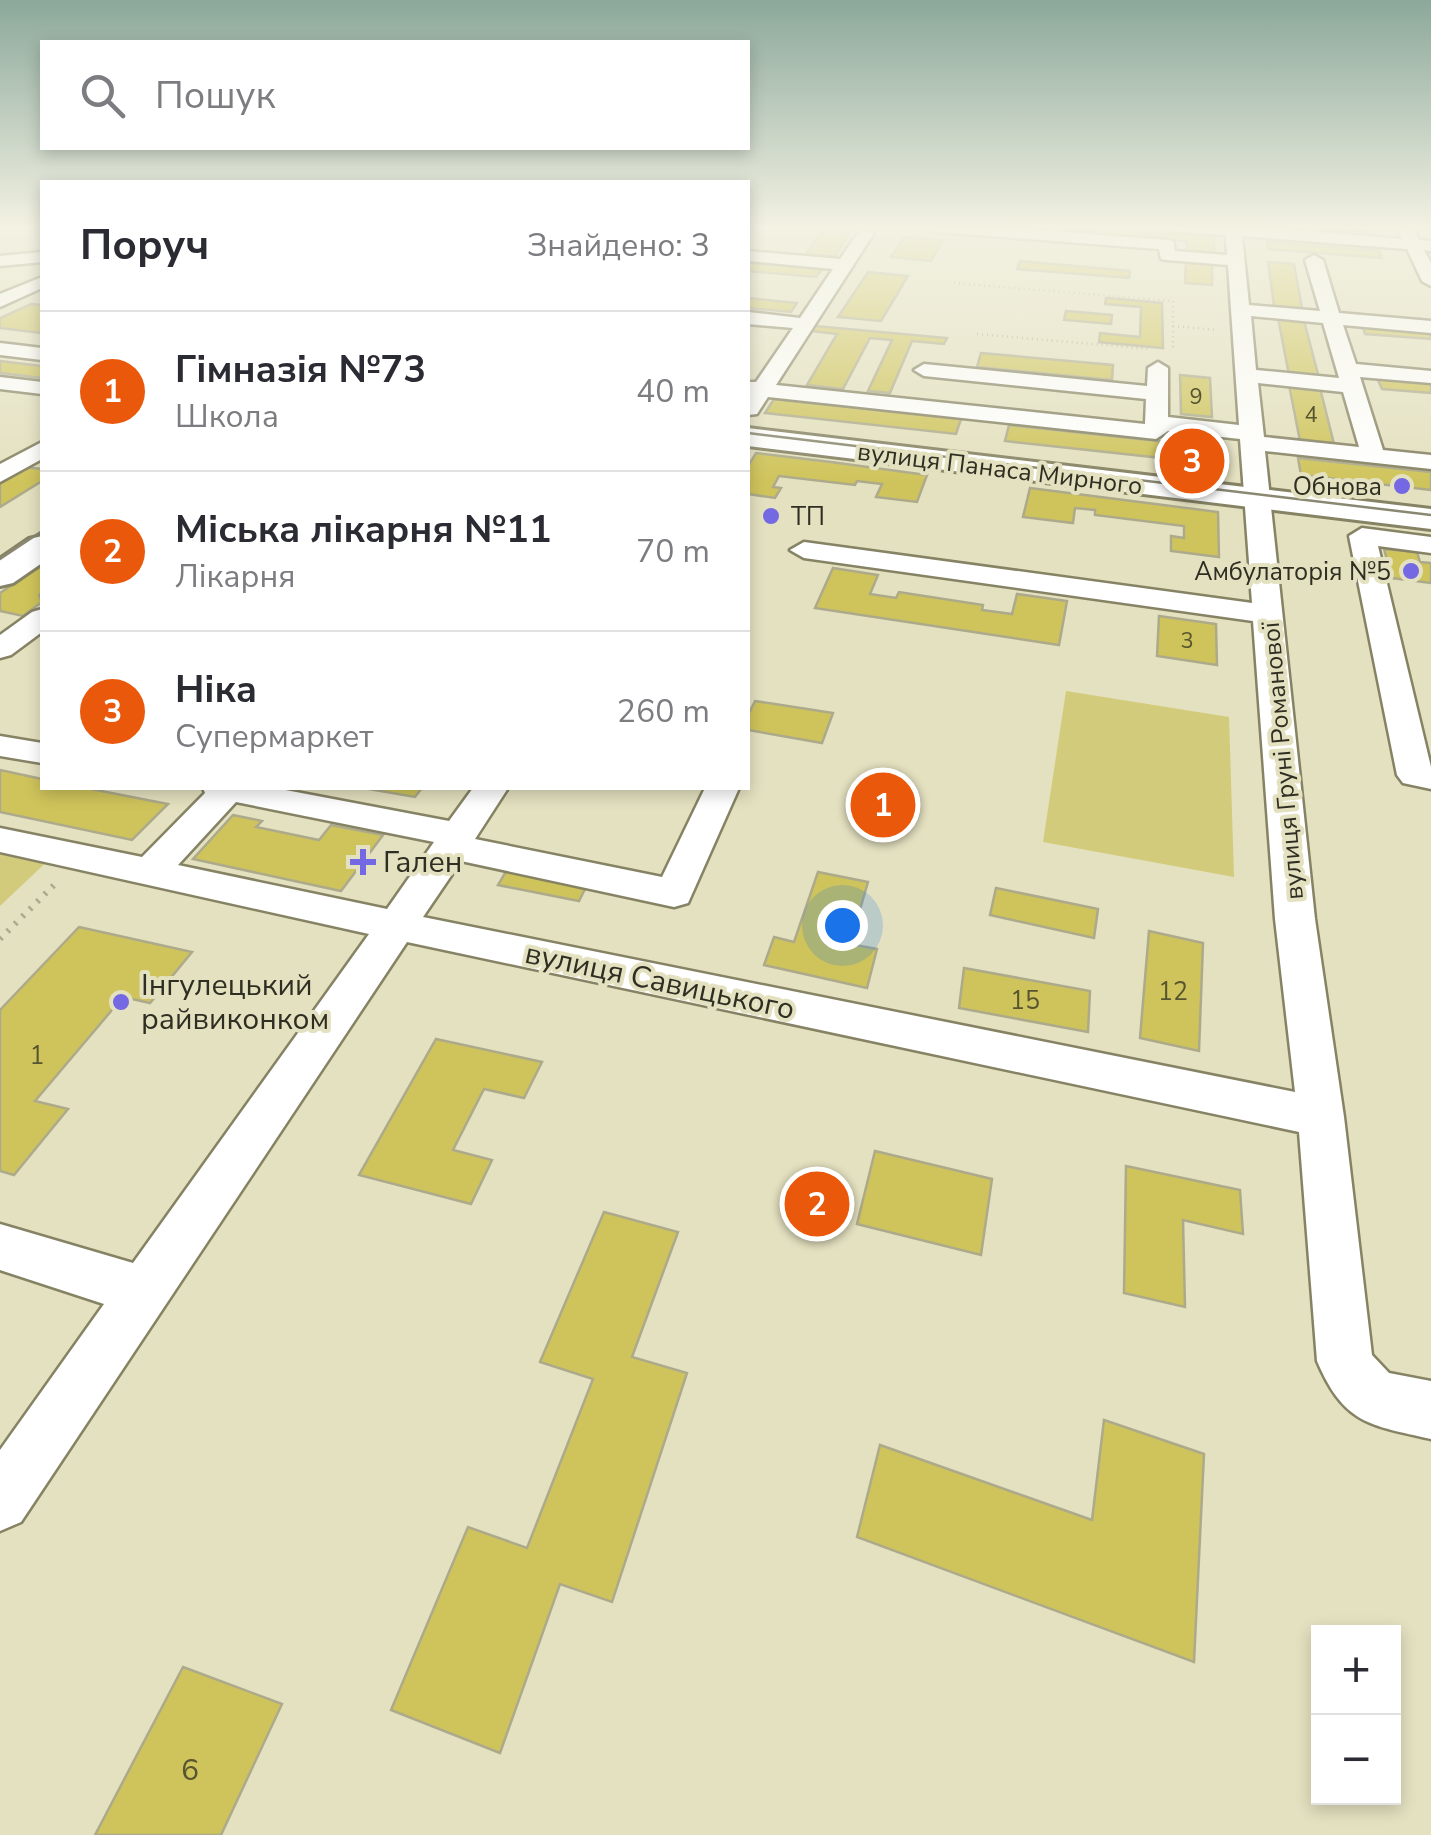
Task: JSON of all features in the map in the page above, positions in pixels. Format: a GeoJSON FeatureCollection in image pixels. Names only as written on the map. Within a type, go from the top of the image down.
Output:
{"type":"FeatureCollection","features":[{"type":"Feature","properties":{"kind":"main road","name":"вулиця Панаса Мирного"},"geometry":{"type":"LineString","coordinates":[[750,423],[1431,519]]}},
{"type":"Feature","properties":{"kind":"main road","name":"вулиця Панаса Мирного"},"geometry":{"type":"LineString","coordinates":[[750,438],[1259,492],[1431,504]]}},
{"type":"Feature","properties":{"kind":"main road"},"geometry":{"type":"LineString","coordinates":[[0,540],[40,513]]}},
{"type":"Feature","properties":{"kind":"main road"},"geometry":{"type":"LineString","coordinates":[[0,575],[40,547]]}},
{"type":"Feature","properties":{"kind":"street"},"geometry":{"type":"LineString","coordinates":[[755,389],[814,312]]}},
{"type":"Feature","properties":{"kind":"street","name":"вулиця Груні Романової"},"geometry":{"type":"LineString","coordinates":[[1243,312],[1296,920],[1321,1116],[1345,1361],[1357,1387],[1374,1396],[1431,1410]]}},
{"type":"Feature","properties":{"kind":"street"},"geometry":{"type":"LineString","coordinates":[[1330,312],[1348,344],[1374,456]]}},
{"type":"Feature","properties":{"kind":"street"},"geometry":{"type":"LineString","coordinates":[[750,318],[806,324]]}},
{"type":"Feature","properties":{"kind":"street"},"geometry":{"type":"LineString","coordinates":[[1243,321],[1332,318],[1431,327]]}},
{"type":"Feature","properties":{"kind":"street"},"geometry":{"type":"LineString","coordinates":[[0,349],[40,354]]}},
{"type":"Feature","properties":{"kind":"street"},"geometry":{"type":"LineString","coordinates":[[755,389],[1156,432],[1162,356]]}},
{"type":"Feature","properties":{"kind":"street"},"geometry":{"type":"LineString","coordinates":[[924,370],[1158,394]]}},
{"type":"Feature","properties":{"kind":"street"},"geometry":{"type":"LineString","coordinates":[[1248,376],[1357,386],[1431,377]]}},
{"type":"Feature","properties":{"kind":"street"},"geometry":{"type":"LineString","coordinates":[[0,383],[40,388]]}},
{"type":"Feature","properties":{"kind":"street"},"geometry":{"type":"LineString","coordinates":[[1157,423],[1431,462]]}},
{"type":"Feature","properties":{"kind":"street"},"geometry":{"type":"LineString","coordinates":[[0,475],[40,450]]}},
{"type":"Feature","properties":{"kind":"street"},"geometry":{"type":"LineString","coordinates":[[1431,544],[1362,536],[1415,775],[1431,778]]}},
{"type":"Feature","properties":{"kind":"street"},"geometry":{"type":"LineString","coordinates":[[804,550],[1270,614]]}},
{"type":"Feature","properties":{"kind":"street"},"geometry":{"type":"LineString","coordinates":[[0,746],[40,754]]}},
{"type":"Feature","properties":{"kind":"street"},"geometry":{"type":"LineString","coordinates":[[150,872],[222,790]]}},
{"type":"Feature","properties":{"kind":"street"},"geometry":{"type":"LineString","coordinates":[[245,790],[328,798],[454,841],[674,893],[721,790]]}},
{"type":"Feature","properties":{"kind":"street"},"geometry":{"type":"LineString","coordinates":[[0,1501],[490,790]]}},
{"type":"Feature","properties":{"kind":"street","name":"вулиця Савицького"},"geometry":{"type":"LineString","coordinates":[[0,840],[1321,1116]]}},
{"type":"Feature","properties":{"kind":"street"},"geometry":{"type":"LineString","coordinates":[[0,1247],[144,1291]]}},
{"type":"Feature","properties":{"kind":"path"},"geometry":{"type":"LineString","coordinates":[[977,334],[1162,356],[1173,326],[1172,312]]}},
{"type":"Feature","properties":{"kind":"path"},"geometry":{"type":"LineString","coordinates":[[1173,326],[1243,321]]}},
{"type":"Feature","properties":{"kind":"path"},"geometry":{"type":"LineString","coordinates":[[0,939],[82,858]]}},
{"type":"Feature","properties":{"kind":"shaded area"},"geometry":{"type":"Polygon","coordinates":[[[1066,691],[1229,717],[1234,877],[1043,842],[1066,691]]]}},
{"type":"Feature","properties":{"kind":"shaded area"},"geometry":{"type":"Polygon","coordinates":[[[0,840],[57,852],[0,906],[0,840]]]}},
{"type":"Feature","properties":{"kind":"building"},"geometry":{"type":"Polygon","coordinates":[[[14,312],[40,312],[40,333],[0,328],[0,318],[14,312]]]}},
{"type":"Feature","properties":{"kind":"building"},"geometry":{"type":"Polygon","coordinates":[[[842,312],[887,312],[881,321],[838,317],[842,312]]]}},
{"type":"Feature","properties":{"kind":"building"},"geometry":{"type":"Polygon","coordinates":[[[1066,312],[1112,315],[1111,324],[1064,320],[1066,312]]]}},
{"type":"Feature","properties":{"kind":"building"},"geometry":{"type":"Polygon","coordinates":[[[1141,312],[1162,312],[1163,348],[1099,342],[1100,333],[1140,337],[1141,312]]]}},
{"type":"Feature","properties":{"kind":"building"},"geometry":{"type":"Polygon","coordinates":[[[1278,318],[1304,321],[1319,378],[1289,375],[1278,318]]]}},
{"type":"Feature","properties":{"kind":"building"},"geometry":{"type":"Polygon","coordinates":[[[1362,324],[1431,330],[1431,339],[1365,334],[1362,324]]]}},
{"type":"Feature","properties":{"kind":"building"},"geometry":{"type":"Polygon","coordinates":[[[815,326],[947,338],[944,344],[912,341],[890,393],[868,391],[892,340],[870,338],[843,389],[807,385],[837,334],[811,331],[815,326]]]}},
{"type":"Feature","properties":{"kind":"building"},"geometry":{"type":"Polygon","coordinates":[[[981,353],[1113,365],[1112,380],[977,367],[981,353]]]}},
{"type":"Feature","properties":{"kind":"building"},"geometry":{"type":"Polygon","coordinates":[[[0,361],[40,366],[40,378],[0,373],[0,361]]]}},
{"type":"Feature","properties":{"kind":"building"},"geometry":{"type":"Polygon","coordinates":[[[1180,375],[1210,378],[1212,417],[1181,414],[1180,375]]]}},
{"type":"Feature","properties":{"kind":"building"},"geometry":{"type":"Polygon","coordinates":[[[1377,378],[1431,382],[1431,393],[1382,389],[1377,378]]]}},
{"type":"Feature","properties":{"kind":"building"},"geometry":{"type":"Polygon","coordinates":[[[1289,385],[1320,388],[1334,444],[1300,441],[1289,385]]]}},
{"type":"Feature","properties":{"kind":"building"},"geometry":{"type":"Polygon","coordinates":[[[774,399],[961,419],[956,434],[765,413],[774,399]]]}},
{"type":"Feature","properties":{"kind":"building"},"geometry":{"type":"Polygon","coordinates":[[[1009,425],[1177,443],[1177,436],[1215,440],[1217,464],[1005,441],[1009,425]]]}},
{"type":"Feature","properties":{"kind":"building"},"geometry":{"type":"Polygon","coordinates":[[[756,453],[927,475],[917,502],[876,497],[882,484],[857,481],[855,485],[779,476],[773,487],[781,488],[775,498],[750,494],[750,463],[756,453]]]}},
{"type":"Feature","properties":{"kind":"building"},"geometry":{"type":"Polygon","coordinates":[[[1298,458],[1431,472],[1431,490],[1301,475],[1298,458]]]}},
{"type":"Feature","properties":{"kind":"building"},"geometry":{"type":"Polygon","coordinates":[[[23,467],[40,469],[40,482],[0,507],[0,480],[23,467]]]}},
{"type":"Feature","properties":{"kind":"building"},"geometry":{"type":"Polygon","coordinates":[[[1030,488],[1218,512],[1219,557],[1171,551],[1171,536],[1184,538],[1184,526],[1095,515],[1095,510],[1075,508],[1073,523],[1023,517],[1030,488]]]}},
{"type":"Feature","properties":{"kind":"building","name":"Амбулаторія №5"},"geometry":{"type":"Polygon","coordinates":[[[1384,549],[1417,552],[1420,562],[1431,563],[1431,583],[1392,578],[1384,549]]]}},
{"type":"Feature","properties":{"kind":"building"},"geometry":{"type":"Polygon","coordinates":[[[40,566],[40,603],[23,616],[0,611],[0,593],[40,566]]]}},
{"type":"Feature","properties":{"kind":"building"},"geometry":{"type":"Polygon","coordinates":[[[833,568],[878,575],[870,594],[896,598],[899,592],[983,605],[982,610],[1012,614],[1017,594],[1067,601],[1059,645],[815,608],[833,568]]]}},
{"type":"Feature","properties":{"kind":"building"},"geometry":{"type":"Polygon","coordinates":[[[1159,616],[1216,624],[1217,665],[1157,656],[1159,616]]]}},
{"type":"Feature","properties":{"kind":"building"},"geometry":{"type":"Polygon","coordinates":[[[755,701],[833,713],[822,743],[750,730],[750,711],[755,701]]]}},
{"type":"Feature","properties":{"kind":"building"},"geometry":{"type":"Polygon","coordinates":[[[0,770],[40,779],[40,790],[96,790],[168,804],[132,840],[0,812],[0,770]]]}},
{"type":"Feature","properties":{"kind":"building"},"geometry":{"type":"Polygon","coordinates":[[[375,790],[420,790],[415,797],[375,790]]]}},
{"type":"Feature","properties":{"kind":"building"},"geometry":{"type":"Polygon","coordinates":[[[233,815],[262,821],[256,827],[319,840],[331,825],[383,835],[341,891],[193,859],[233,815]]]}},
{"type":"Feature","properties":{"kind":"building"},"geometry":{"type":"Polygon","coordinates":[[[508,868],[588,883],[579,901],[498,885],[508,868]]]}},
{"type":"Feature","properties":{"kind":"building"},"geometry":{"type":"Polygon","coordinates":[[[818,872],[868,882],[850,944],[877,949],[867,988],[764,965],[774,937],[794,942],[818,872]]]}},
{"type":"Feature","properties":{"kind":"building"},"geometry":{"type":"Polygon","coordinates":[[[996,888],[1098,909],[1094,938],[990,915],[996,888]]]}},
{"type":"Feature","properties":{"kind":"building"},"geometry":{"type":"Polygon","coordinates":[[[79,927],[192,952],[150,1003],[123,997],[35,1101],[68,1109],[14,1175],[0,1171],[0,1010],[79,927]]]}},
{"type":"Feature","properties":{"kind":"building"},"geometry":{"type":"Polygon","coordinates":[[[1149,931],[1203,943],[1199,1051],[1140,1038],[1149,931]]]}},
{"type":"Feature","properties":{"kind":"building"},"geometry":{"type":"Polygon","coordinates":[[[964,968],[1090,991],[1088,1032],[959,1008],[964,968]]]}},
{"type":"Feature","properties":{"kind":"building"},"geometry":{"type":"Polygon","coordinates":[[[436,1039],[542,1062],[524,1098],[484,1089],[453,1150],[492,1160],[471,1204],[359,1175],[436,1039]]]}},
{"type":"Feature","properties":{"kind":"building"},"geometry":{"type":"Polygon","coordinates":[[[875,1151],[992,1179],[981,1255],[857,1224],[875,1151]]]}},
{"type":"Feature","properties":{"kind":"building"},"geometry":{"type":"Polygon","coordinates":[[[1126,1166],[1240,1190],[1243,1234],[1183,1220],[1185,1307],[1124,1293],[1126,1166]]]}},
{"type":"Feature","properties":{"kind":"building"},"geometry":{"type":"Polygon","coordinates":[[[604,1212],[678,1232],[632,1357],[687,1373],[612,1602],[560,1584],[500,1753],[391,1710],[468,1527],[527,1548],[593,1379],[540,1362],[604,1212]]]}},
{"type":"Feature","properties":{"kind":"building"},"geometry":{"type":"Polygon","coordinates":[[[1104,1420],[1204,1454],[1194,1662],[857,1537],[880,1445],[1092,1520],[1104,1420]]]}},
{"type":"Feature","properties":{"kind":"building"},"geometry":{"type":"Polygon","coordinates":[[[183,1667],[282,1704],[221,1835],[95,1835],[183,1667]]]}},
{"type":"Feature","properties":{"kind":"tram line"},"geometry":{"type":"LineString","coordinates":[[750,433],[1431,515]]}},
{"type":"Feature","properties":{"kind":"tram line"},"geometry":{"type":"LineString","coordinates":[[0,559],[40,532]]}},
{"type":"Feature","properties":{"kind":"place","name":"Ніка"},"geometry":{"type":"Point","coordinates":[1192,461]}},
{"type":"Feature","properties":{"kind":"place","name":"Обнова"},"geometry":{"type":"Point","coordinates":[1402,486]}},
{"type":"Feature","properties":{"kind":"place","name":"ТП"},"geometry":{"type":"Point","coordinates":[771,516]}},
{"type":"Feature","properties":{"kind":"place","name":"Амбулаторія №5"},"geometry":{"type":"Point","coordinates":[1411,571]}},
{"type":"Feature","properties":{"kind":"place","name":"Гімназія №73"},"geometry":{"type":"Point","coordinates":[883,805]}},
{"type":"Feature","properties":{"kind":"place","name":"Гален"},"geometry":{"type":"Point","coordinates":[363,862]}},
{"type":"Feature","properties":{"kind":"place","name":"Інгулецький райвиконком"},"geometry":{"type":"Point","coordinates":[121,1002]}},
{"type":"Feature","properties":{"kind":"place","name":"Міська лікарня №11"},"geometry":{"type":"Point","coordinates":[817,1204]}}]}
